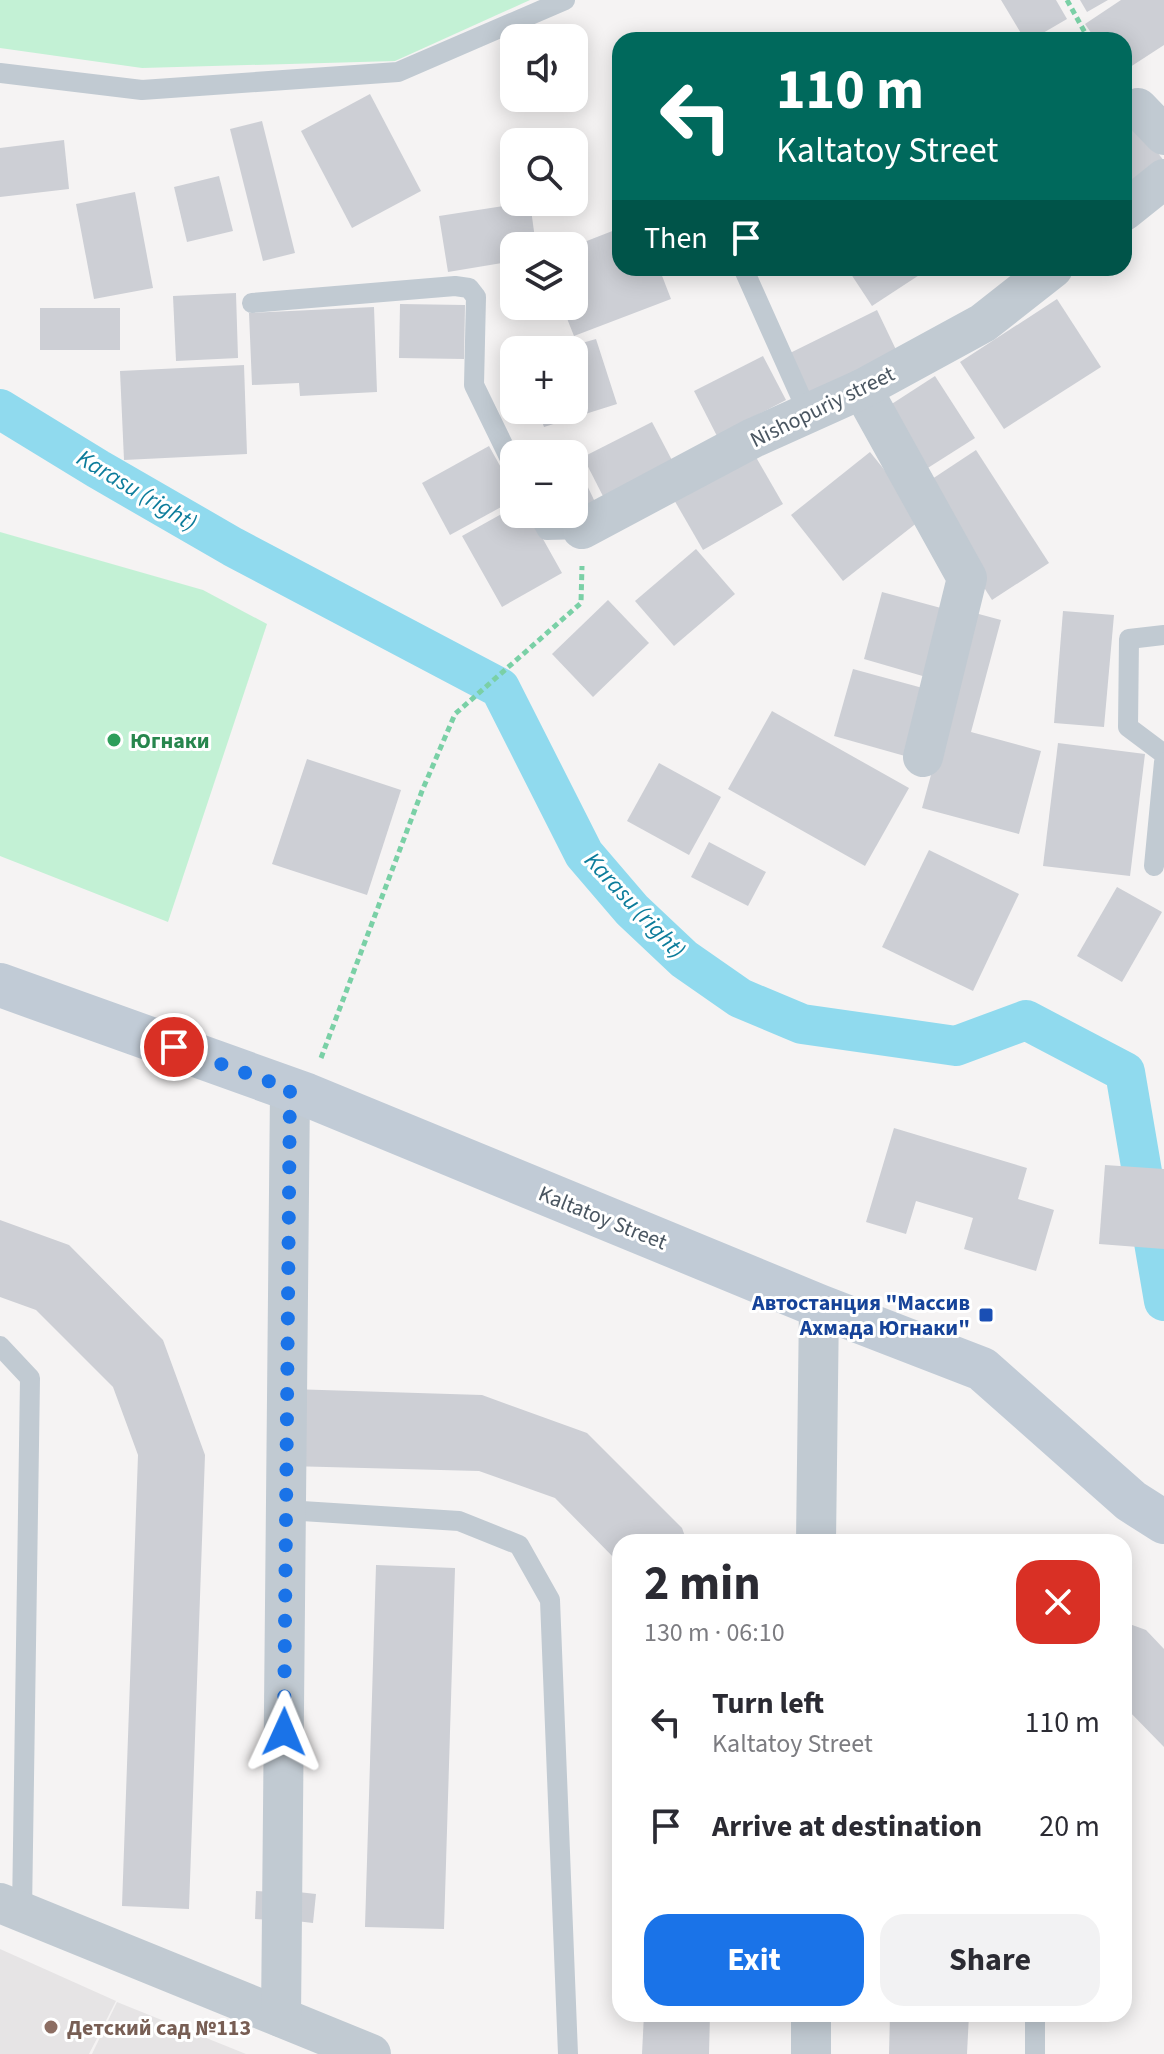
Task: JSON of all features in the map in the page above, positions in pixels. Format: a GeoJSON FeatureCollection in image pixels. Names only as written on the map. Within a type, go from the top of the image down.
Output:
{"type":"FeatureCollection","features":[{"type":"Feature","properties":{"kind":"street"},"geometry":{"type":"LineString","coordinates":[[1132,205],[1164,179]]}},
{"type":"Feature","properties":{"kind":"street","name":"Nishopuriy street"},"geometry":{"type":"LineString","coordinates":[[582,529],[753,438],[862,389],[983,323],[1043,276]]}},
{"type":"Feature","properties":{"kind":"street"},"geometry":{"type":"LineString","coordinates":[[862,389],[967,578],[923,757]]}},
{"type":"Feature","properties":{"kind":"street","name":"Kaltatoy Street"},"geometry":{"type":"LineString","coordinates":[[0,985],[298,1092],[819,1306],[982,1369],[1131,1501],[1164,1522]]}},
{"type":"Feature","properties":{"kind":"street"},"geometry":{"type":"LineString","coordinates":[[281,2017],[286,1510],[298,1092]]}},
{"type":"Feature","properties":{"kind":"street"},"geometry":{"type":"LineString","coordinates":[[816,1534],[819,1306]]}},
{"type":"Feature","properties":{"kind":"street"},"geometry":{"type":"LineString","coordinates":[[11,1907],[371,2054]]}},
{"type":"Feature","properties":{"kind":"street"},"geometry":{"type":"LineString","coordinates":[[811,2022],[811,2054]]}},
{"type":"Feature","properties":{"kind":"lane"},"geometry":{"type":"LineString","coordinates":[[0,73],[142,90],[398,72],[565,0]]}},
{"type":"Feature","properties":{"kind":"lane"},"geometry":{"type":"LineString","coordinates":[[747,276],[808,413]]}},
{"type":"Feature","properties":{"kind":"lane"},"geometry":{"type":"LineString","coordinates":[[252,303],[455,286],[469,288],[476,297],[474,385],[501,440]]}},
{"type":"Feature","properties":{"kind":"lane"},"geometry":{"type":"LineString","coordinates":[[546,528],[582,529]]}},
{"type":"Feature","properties":{"kind":"lane"},"geometry":{"type":"LineString","coordinates":[[1164,635],[1129,639],[1128,727],[1164,754]]}},
{"type":"Feature","properties":{"kind":"lane"},"geometry":{"type":"LineString","coordinates":[[1154,866],[1164,762]]}},
{"type":"Feature","properties":{"kind":"lane"},"geometry":{"type":"LineString","coordinates":[[0,1346],[30,1378],[11,1907]]}},
{"type":"Feature","properties":{"kind":"lane"},"geometry":{"type":"LineString","coordinates":[[286,1510],[459,1521],[519,1545],[550,1600],[568,2054]]}},
{"type":"Feature","properties":{"kind":"lane"},"geometry":{"type":"LineString","coordinates":[[1035,2022],[1035,2054]]}},
{"type":"Feature","properties":{"kind":"path"},"geometry":{"type":"LineString","coordinates":[[1067,0],[1085,32]]}},
{"type":"Feature","properties":{"kind":"path"},"geometry":{"type":"LineString","coordinates":[[298,1092],[455,714],[581,603],[582,529]]}},
{"type":"Feature","properties":{"kind":"shaded area","name":"Детский сад №113"},"geometry":{"type":"Polygon","coordinates":[[[0,1949],[116,2001],[89,2054],[0,2054],[0,1949]]]}},
{"type":"Feature","properties":{"kind":"shaded area"},"geometry":{"type":"Polygon","coordinates":[[[117,2002],[246,2054],[92,2054],[117,2002]]]}},
{"type":"Feature","properties":{"kind":"green space"},"geometry":{"type":"Polygon","coordinates":[[[0,0],[530,0],[395,61],[142,68],[0,48],[0,0]]]}},
{"type":"Feature","properties":{"kind":"green space","name":"Югнаки"},"geometry":{"type":"Polygon","coordinates":[[[0,532],[203,590],[267,624],[168,922],[0,856],[0,532]]]}},
{"type":"Feature","properties":{"kind":"building"},"geometry":{"type":"Polygon","coordinates":[[[1001,0],[1056,0],[1067,19],[1045,32],[1020,32],[1001,0]]]}},
{"type":"Feature","properties":{"kind":"building"},"geometry":{"type":"Polygon","coordinates":[[[1080,0],[1108,0],[1087,12],[1080,0]]]}},
{"type":"Feature","properties":{"kind":"building"},"geometry":{"type":"Polygon","coordinates":[[[1121,0],[1164,0],[1164,45],[1132,66],[1132,32],[1090,32],[1085,24],[1121,0]]]}},
{"type":"Feature","properties":{"kind":"building"},"geometry":{"type":"Polygon","coordinates":[[[370,94],[421,191],[352,228],[301,131],[370,94]]]}},
{"type":"Feature","properties":{"kind":"building"},"geometry":{"type":"Polygon","coordinates":[[[1132,119],[1164,161],[1132,195],[1132,119]]]}},
{"type":"Feature","properties":{"kind":"building"},"geometry":{"type":"Polygon","coordinates":[[[262,121],[295,253],[263,261],[230,129],[262,121]]]}},
{"type":"Feature","properties":{"kind":"building"},"geometry":{"type":"Polygon","coordinates":[[[64,140],[69,189],[0,197],[0,148],[64,140]]]}},
{"type":"Feature","properties":{"kind":"building"},"geometry":{"type":"Polygon","coordinates":[[[219,176],[233,231],[187,242],[174,187],[219,176]]]}},
{"type":"Feature","properties":{"kind":"building"},"geometry":{"type":"Polygon","coordinates":[[[135,192],[153,288],[94,299],[76,204],[135,192]]]}},
{"type":"Feature","properties":{"kind":"building"},"geometry":{"type":"Polygon","coordinates":[[[500,207],[500,216],[532,216],[534,232],[500,232],[500,263],[448,272],[439,216],[500,207]]]}},
{"type":"Feature","properties":{"kind":"building"},"geometry":{"type":"Polygon","coordinates":[[[612,231],[612,276],[662,276],[671,299],[574,336],[568,320],[588,320],[588,241],[612,231]]]}},
{"type":"Feature","properties":{"kind":"building"},"geometry":{"type":"Polygon","coordinates":[[[852,276],[918,276],[872,306],[852,276]]]}},
{"type":"Feature","properties":{"kind":"building"},"geometry":{"type":"Polygon","coordinates":[[[236,293],[238,358],[176,361],[173,296],[236,293]]]}},
{"type":"Feature","properties":{"kind":"building"},"geometry":{"type":"Polygon","coordinates":[[[1057,299],[1101,367],[1004,429],[960,362],[1057,299]]]}},
{"type":"Feature","properties":{"kind":"building"},"geometry":{"type":"Polygon","coordinates":[[[400,304],[465,305],[464,359],[399,358],[400,304]]]}},
{"type":"Feature","properties":{"kind":"building"},"geometry":{"type":"Polygon","coordinates":[[[374,307],[377,392],[300,396],[299,383],[252,385],[249,313],[374,307]]]}},
{"type":"Feature","properties":{"kind":"building"},"geometry":{"type":"Polygon","coordinates":[[[40,308],[120,308],[120,350],[40,350],[40,308]]]}},
{"type":"Feature","properties":{"kind":"building"},"geometry":{"type":"Polygon","coordinates":[[[877,310],[899,356],[809,401],[786,355],[877,310]]]}},
{"type":"Feature","properties":{"kind":"building"},"geometry":{"type":"Polygon","coordinates":[[[596,339],[617,404],[588,413],[588,341],[596,339]]]}},
{"type":"Feature","properties":{"kind":"building"},"geometry":{"type":"Polygon","coordinates":[[[763,356],[786,400],[717,436],[694,391],[763,356]]]}},
{"type":"Feature","properties":{"kind":"building"},"geometry":{"type":"Polygon","coordinates":[[[244,365],[247,454],[124,460],[120,371],[244,365]]]}},
{"type":"Feature","properties":{"kind":"building"},"geometry":{"type":"Polygon","coordinates":[[[935,376],[975,438],[923,471],[884,409],[935,376]]]}},
{"type":"Feature","properties":{"kind":"building"},"geometry":{"type":"Polygon","coordinates":[[[652,422],[675,466],[606,502],[588,467],[588,454],[652,422]]]}},
{"type":"Feature","properties":{"kind":"building"},"geometry":{"type":"Polygon","coordinates":[[[489,446],[500,466],[500,508],[450,535],[422,483],[489,446]]]}},
{"type":"Feature","properties":{"kind":"building"},"geometry":{"type":"Polygon","coordinates":[[[976,450],[1049,563],[992,600],[920,487],[976,450]]]}},
{"type":"Feature","properties":{"kind":"building"},"geometry":{"type":"Polygon","coordinates":[[[753,452],[783,504],[703,550],[673,498],[753,452]]]}},
{"type":"Feature","properties":{"kind":"building"},"geometry":{"type":"Polygon","coordinates":[[[870,452],[923,518],[843,581],[791,515],[870,452]]]}},
{"type":"Feature","properties":{"kind":"building"},"geometry":{"type":"Polygon","coordinates":[[[588,487],[595,502],[588,506],[588,487]]]}},
{"type":"Feature","properties":{"kind":"building"},"geometry":{"type":"Polygon","coordinates":[[[500,515],[500,528],[537,528],[562,573],[502,607],[462,536],[500,515]]]}},
{"type":"Feature","properties":{"kind":"building"},"geometry":{"type":"Polygon","coordinates":[[[696,549],[735,594],[674,646],[635,601],[696,549]]]}},
{"type":"Feature","properties":{"kind":"building"},"geometry":{"type":"Polygon","coordinates":[[[882,592],[952,611],[933,679],[864,659],[882,592]]]}},
{"type":"Feature","properties":{"kind":"building"},"geometry":{"type":"Polygon","coordinates":[[[608,600],[649,643],[593,697],[552,654],[608,600]]]}},
{"type":"Feature","properties":{"kind":"building"},"geometry":{"type":"Polygon","coordinates":[[[1063,611],[1114,615],[1104,727],[1054,723],[1063,611]]]}},
{"type":"Feature","properties":{"kind":"building"},"geometry":{"type":"Polygon","coordinates":[[[975,613],[1001,620],[971,732],[1041,751],[1019,834],[922,808],[975,613]]]}},
{"type":"Feature","properties":{"kind":"building"},"geometry":{"type":"Polygon","coordinates":[[[853,669],[930,690],[912,758],[834,736],[853,669]]]}},
{"type":"Feature","properties":{"kind":"building"},"geometry":{"type":"Polygon","coordinates":[[[772,711],[909,788],[865,866],[728,789],[772,711]]]}},
{"type":"Feature","properties":{"kind":"building"},"geometry":{"type":"Polygon","coordinates":[[[1058,743],[1145,754],[1130,876],[1043,866],[1058,743]]]}},
{"type":"Feature","properties":{"kind":"building"},"geometry":{"type":"Polygon","coordinates":[[[307,759],[401,790],[367,895],[272,864],[307,759]]]}},
{"type":"Feature","properties":{"kind":"building"},"geometry":{"type":"Polygon","coordinates":[[[659,763],[721,797],[689,855],[627,821],[659,763]]]}},
{"type":"Feature","properties":{"kind":"building"},"geometry":{"type":"Polygon","coordinates":[[[709,842],[766,872],[748,906],[691,877],[709,842]]]}},
{"type":"Feature","properties":{"kind":"building"},"geometry":{"type":"Polygon","coordinates":[[[929,850],[1019,894],[973,991],[882,947],[929,850]]]}},
{"type":"Feature","properties":{"kind":"building"},"geometry":{"type":"Polygon","coordinates":[[[1117,887],[1162,912],[1122,982],[1077,956],[1117,887]]]}},
{"type":"Feature","properties":{"kind":"building"},"geometry":{"type":"Polygon","coordinates":[[[894,1128],[1027,1168],[1018,1199],[1054,1210],[1036,1271],[964,1249],[973,1218],[916,1201],[906,1234],[866,1222],[894,1128]]]}},
{"type":"Feature","properties":{"kind":"building"},"geometry":{"type":"Polygon","coordinates":[[[1105,1165],[1164,1169],[1164,1249],[1099,1244],[1105,1165]]]}},
{"type":"Feature","properties":{"kind":"building"},"geometry":{"type":"Polygon","coordinates":[[[0,1220],[69,1245],[163,1340],[205,1455],[189,1909],[122,1906],[138,1455],[113,1387],[36,1310],[0,1297],[0,1220]]]}},
{"type":"Feature","properties":{"kind":"building"},"geometry":{"type":"Polygon","coordinates":[[[290,1389],[482,1395],[587,1433],[682,1528],[684,1534],[612,1534],[612,1556],[555,1498],[479,1471],[288,1466],[290,1389]]]}},
{"type":"Feature","properties":{"kind":"building"},"geometry":{"type":"Polygon","coordinates":[[[376,1565],[455,1568],[444,1929],[365,1927],[376,1565]]]}},
{"type":"Feature","properties":{"kind":"building"},"geometry":{"type":"Polygon","coordinates":[[[1132,1625],[1146,1630],[1164,1649],[1164,1747],[1132,1714],[1132,1625]]]}},
{"type":"Feature","properties":{"kind":"building"},"geometry":{"type":"Polygon","coordinates":[[[256,1891],[273,1892],[272,1920],[255,1919],[256,1891]]]}},
{"type":"Feature","properties":{"kind":"building"},"geometry":{"type":"Polygon","coordinates":[[[298,1892],[316,1894],[313,1923],[296,1921],[298,1892]]]}},
{"type":"Feature","properties":{"kind":"building"},"geometry":{"type":"Polygon","coordinates":[[[644,2022],[710,2022],[709,2054],[642,2054],[644,2022]]]}},
{"type":"Feature","properties":{"kind":"building"},"geometry":{"type":"Polygon","coordinates":[[[890,2022],[969,2022],[967,2054],[889,2054],[890,2022]]]}},
{"type":"Feature","properties":{"kind":"waterway","name":"Karasu (right)"},"geometry":{"type":"LineString","coordinates":[[0,409],[233,547],[500,688],[584,854],[632,910],[684,959],[740,998],[802,1024],[956,1046],[1026,1020],[1125,1072],[1164,1301]]}},
{"type":"Feature","properties":{"kind":"place","name":"Югнаки"},"geometry":{"type":"Point","coordinates":[114,740]}},
{"type":"Feature","properties":{"kind":"place","name":"Автостанция \"Массив Ахмада Югнаки\""},"geometry":{"type":"Point","coordinates":[986,1315]}},
{"type":"Feature","properties":{"kind":"place","name":"Детский сад №113"},"geometry":{"type":"Point","coordinates":[51,2027]}},
{"type":"Feature","properties":{"kind":"route"},"geometry":{"type":"LineString","coordinates":[[174,1047],[290,1089],[284,1732]]}}]}
